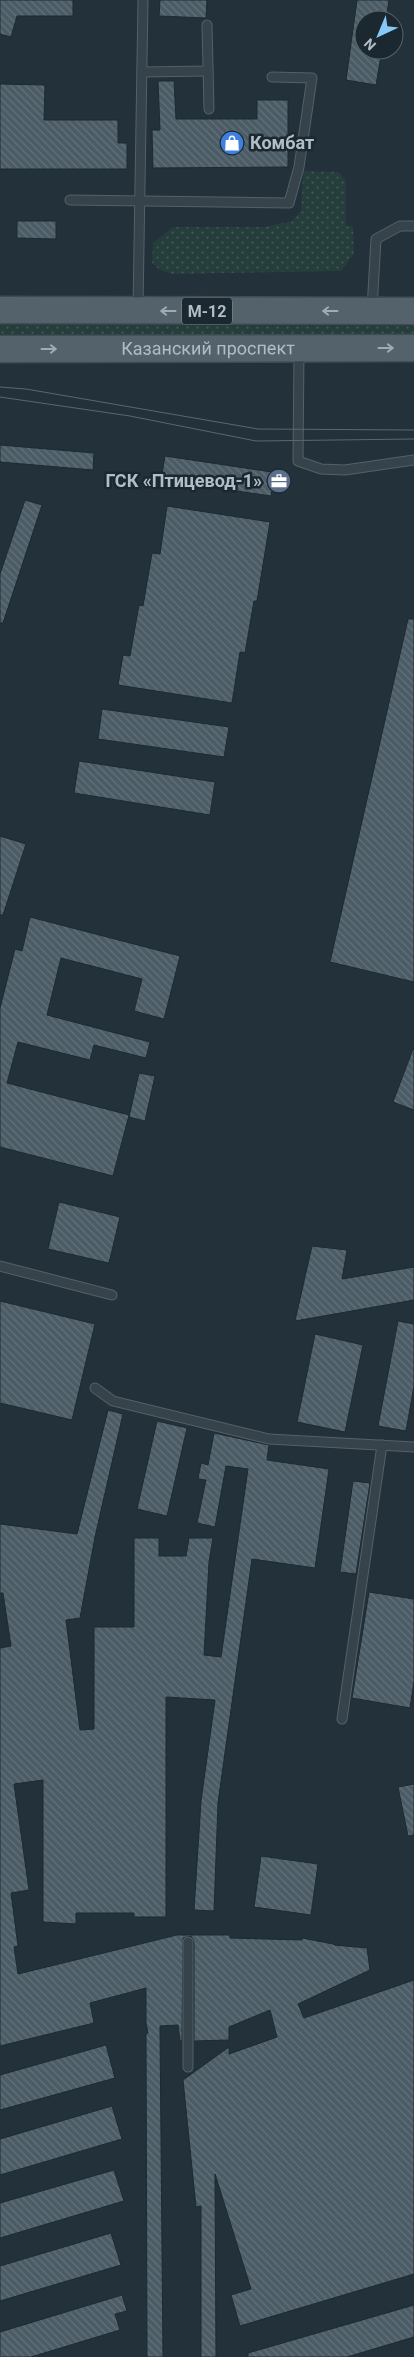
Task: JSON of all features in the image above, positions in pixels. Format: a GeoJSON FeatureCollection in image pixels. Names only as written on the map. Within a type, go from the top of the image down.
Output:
{"type":"FeatureCollection","features":[{"type":"Feature","properties":{"kind":"main road","name":"М-12"},"geometry":{"type":"LineString","coordinates":[[0,310],[414,312]]}},
{"type":"Feature","properties":{"kind":"main road","name":"Казанский проспект"},"geometry":{"type":"LineString","coordinates":[[0,349],[414,348]]}},
{"type":"Feature","properties":{"kind":"lane"},"geometry":{"type":"LineString","coordinates":[[138,310],[143,0]]}},
{"type":"Feature","properties":{"kind":"lane"},"geometry":{"type":"LineString","coordinates":[[207,25],[209,108]]}},
{"type":"Feature","properties":{"kind":"lane"},"geometry":{"type":"LineString","coordinates":[[142,72],[208,71]]}},
{"type":"Feature","properties":{"kind":"lane"},"geometry":{"type":"LineString","coordinates":[[70,200],[289,202],[299,167],[312,78],[272,77]]}},
{"type":"Feature","properties":{"kind":"lane"},"geometry":{"type":"LineString","coordinates":[[372,311],[376,239],[400,226],[414,226]]}},
{"type":"Feature","properties":{"kind":"lane"},"geometry":{"type":"LineString","coordinates":[[299,348],[298,460],[321,469],[346,470],[414,460]]}},
{"type":"Feature","properties":{"kind":"lane"},"geometry":{"type":"LineString","coordinates":[[0,1266],[112,1295]]}},
{"type":"Feature","properties":{"kind":"lane"},"geometry":{"type":"LineString","coordinates":[[95,1388],[114,1401],[269,1439],[414,1447]]}},
{"type":"Feature","properties":{"kind":"lane"},"geometry":{"type":"LineString","coordinates":[[342,1719],[382,1445]]}},
{"type":"Feature","properties":{"kind":"lane"},"geometry":{"type":"LineString","coordinates":[[188,1942],[188,2067]]}},
{"type":"Feature","properties":{"kind":"green space"},"geometry":{"type":"Polygon","coordinates":[[[303,171],[339,172],[346,181],[346,226],[353,226],[354,254],[341,271],[172,274],[160,270],[152,263],[153,243],[173,227],[265,227],[292,221],[301,211],[303,171]]]}},
{"type":"Feature","properties":{"kind":"green space"},"geometry":{"type":"Polygon","coordinates":[[[0,324],[414,326],[414,336],[0,334],[0,324]]]}},
{"type":"Feature","properties":{"kind":"building"},"geometry":{"type":"Polygon","coordinates":[[[0,0],[73,0],[73,16],[17,16],[11,37],[0,34],[0,0]]]}},
{"type":"Feature","properties":{"kind":"building"},"geometry":{"type":"Polygon","coordinates":[[[160,0],[207,0],[206,18],[159,16],[160,0]]]}},
{"type":"Feature","properties":{"kind":"building"},"geometry":{"type":"Polygon","coordinates":[[[357,0],[389,0],[388,10],[356,10],[357,0]]]}},
{"type":"Feature","properties":{"kind":"building"},"geometry":{"type":"Polygon","coordinates":[[[354,22],[354,60],[380,60],[376,85],[346,80],[354,22]]]}},
{"type":"Feature","properties":{"kind":"building","name":"Комбат"},"geometry":{"type":"Polygon","coordinates":[[[158,81],[174,81],[176,119],[257,119],[257,100],[288,100],[288,167],[153,168],[152,130],[160,130],[158,81]]]}},
{"type":"Feature","properties":{"kind":"building"},"geometry":{"type":"Polygon","coordinates":[[[0,84],[45,85],[44,120],[118,120],[118,143],[127,143],[127,169],[0,169],[0,84]]]}},
{"type":"Feature","properties":{"kind":"building"},"geometry":{"type":"Polygon","coordinates":[[[17,221],[56,221],[56,239],[17,238],[17,221]]]}},
{"type":"Feature","properties":{"kind":"building"},"geometry":{"type":"Polygon","coordinates":[[[0,445],[94,453],[93,470],[0,462],[0,445]]]}},
{"type":"Feature","properties":{"kind":"building"},"geometry":{"type":"Polygon","coordinates":[[[165,456],[285,474],[283,487],[273,485],[271,496],[161,480],[165,456]]]}},
{"type":"Feature","properties":{"kind":"building"},"geometry":{"type":"Polygon","coordinates":[[[25,500],[42,505],[3,623],[0,623],[0,574],[25,500]]]}},
{"type":"Feature","properties":{"kind":"building"},"geometry":{"type":"Polygon","coordinates":[[[167,506],[270,522],[257,601],[254,601],[245,653],[240,652],[232,703],[118,685],[123,655],[130,656],[139,605],[143,606],[152,553],[160,554],[167,506]]]}},
{"type":"Feature","properties":{"kind":"building"},"geometry":{"type":"Polygon","coordinates":[[[408,619],[414,619],[414,982],[330,962],[408,619]]]}},
{"type":"Feature","properties":{"kind":"building"},"geometry":{"type":"Polygon","coordinates":[[[102,709],[229,727],[224,757],[98,739],[102,709]]]}},
{"type":"Feature","properties":{"kind":"building"},"geometry":{"type":"Polygon","coordinates":[[[79,761],[215,782],[210,815],[74,793],[79,761]]]}},
{"type":"Feature","properties":{"kind":"building"},"geometry":{"type":"Polygon","coordinates":[[[0,836],[26,844],[3,915],[0,915],[0,836]]]}},
{"type":"Feature","properties":{"kind":"building"},"geometry":{"type":"Polygon","coordinates":[[[30,917],[180,956],[164,1019],[134,1011],[142,979],[61,958],[47,1015],[150,1042],[146,1058],[94,1045],[90,1060],[18,1042],[7,1083],[129,1115],[113,1176],[0,1147],[0,1008],[15,949],[22,951],[30,917]]]}},
{"type":"Feature","properties":{"kind":"building"},"geometry":{"type":"Polygon","coordinates":[[[414,1049],[414,1110],[393,1102],[414,1049]]]}},
{"type":"Feature","properties":{"kind":"building"},"geometry":{"type":"Polygon","coordinates":[[[139,1073],[155,1076],[145,1121],[129,1117],[139,1073]]]}},
{"type":"Feature","properties":{"kind":"building"},"geometry":{"type":"Polygon","coordinates":[[[59,1202],[120,1217],[109,1263],[48,1249],[59,1202]]]}},
{"type":"Feature","properties":{"kind":"building"},"geometry":{"type":"Polygon","coordinates":[[[312,1246],[347,1250],[342,1279],[414,1267],[414,1300],[295,1321],[312,1246]]]}},
{"type":"Feature","properties":{"kind":"building"},"geometry":{"type":"Polygon","coordinates":[[[0,1301],[95,1324],[72,1420],[0,1403],[0,1301]]]}},
{"type":"Feature","properties":{"kind":"building"},"geometry":{"type":"Polygon","coordinates":[[[398,1321],[414,1324],[414,1386],[406,1431],[378,1426],[398,1321]]]}},
{"type":"Feature","properties":{"kind":"building"},"geometry":{"type":"Polygon","coordinates":[[[315,1334],[363,1345],[345,1432],[297,1422],[315,1334]]]}},
{"type":"Feature","properties":{"kind":"building"},"geometry":{"type":"Polygon","coordinates":[[[108,1410],[123,1414],[95,1537],[80,1618],[66,1620],[80,1730],[94,1729],[94,1627],[134,1627],[134,1538],[159,1538],[159,1556],[186,1556],[189,1538],[213,1538],[209,1562],[204,1655],[221,1657],[248,1469],[226,1466],[215,1527],[197,1523],[206,1480],[198,1479],[201,1463],[208,1465],[214,1433],[269,1445],[267,1460],[329,1469],[315,1568],[252,1559],[218,1803],[214,1911],[194,1910],[201,1801],[215,1700],[166,1697],[166,1917],[134,1917],[134,1913],[76,1913],[76,1924],[43,1922],[43,1780],[14,1784],[29,1890],[11,1893],[18,1946],[14,1947],[18,1974],[177,1935],[230,1935],[230,1938],[302,1940],[302,1938],[334,1945],[367,1948],[370,1970],[298,2004],[304,2018],[414,1980],[414,2274],[240,2326],[231,2295],[251,2289],[215,2174],[216,2357],[201,2357],[201,2206],[196,2207],[183,2080],[229,2047],[229,2054],[277,2037],[270,2010],[229,2027],[229,2040],[194,2041],[194,1942],[191,1936],[183,1938],[182,2041],[180,2041],[178,2025],[160,2026],[163,2357],[147,2357],[146,2034],[148,2033],[146,2023],[146,1988],[90,2003],[94,2023],[0,2046],[0,1648],[11,1646],[3,1593],[0,1593],[0,1524],[77,1534],[108,1410]]]}},
{"type":"Feature","properties":{"kind":"building"},"geometry":{"type":"Polygon","coordinates":[[[157,1421],[187,1428],[167,1516],[137,1509],[157,1421]]]}},
{"type":"Feature","properties":{"kind":"building"},"geometry":{"type":"Polygon","coordinates":[[[353,1481],[370,1483],[356,1574],[340,1572],[353,1481]]]}},
{"type":"Feature","properties":{"kind":"building"},"geometry":{"type":"Polygon","coordinates":[[[369,1592],[414,1599],[414,1681],[410,1708],[352,1698],[369,1592]]]}},
{"type":"Feature","properties":{"kind":"building"},"geometry":{"type":"Polygon","coordinates":[[[414,1784],[414,1835],[408,1836],[398,1787],[414,1784]]]}},
{"type":"Feature","properties":{"kind":"building"},"geometry":{"type":"Polygon","coordinates":[[[261,1856],[318,1864],[311,1915],[254,1907],[261,1856]]]}},
{"type":"Feature","properties":{"kind":"building"},"geometry":{"type":"Polygon","coordinates":[[[106,2045],[115,2078],[0,2110],[0,2075],[106,2045]]]}},
{"type":"Feature","properties":{"kind":"building"},"geometry":{"type":"Polygon","coordinates":[[[112,2106],[122,2139],[0,2175],[0,2139],[112,2106]]]}},
{"type":"Feature","properties":{"kind":"building"},"geometry":{"type":"Polygon","coordinates":[[[114,2170],[124,2201],[0,2238],[0,2203],[114,2170]]]}},
{"type":"Feature","properties":{"kind":"building"},"geometry":{"type":"Polygon","coordinates":[[[111,2233],[121,2265],[0,2301],[0,2266],[111,2233]]]}},
{"type":"Feature","properties":{"kind":"building"},"geometry":{"type":"Polygon","coordinates":[[[122,2295],[127,2311],[115,2314],[120,2330],[31,2357],[0,2357],[0,2332],[122,2295]]]}},
{"type":"Feature","properties":{"kind":"building"},"geometry":{"type":"Polygon","coordinates":[[[414,2305],[414,2337],[347,2357],[248,2357],[248,2353],[414,2305]]]}},
{"type":"Feature","properties":{"kind":"tram line"},"geometry":{"type":"LineString","coordinates":[[0,387],[26,389],[258,429],[414,430]]}},
{"type":"Feature","properties":{"kind":"tram line"},"geometry":{"type":"LineString","coordinates":[[0,397],[130,416],[256,441],[414,439]]}},
{"type":"Feature","properties":{"kind":"place","name":"Комбат"},"geometry":{"type":"Point","coordinates":[232,143]}},
{"type":"Feature","properties":{"kind":"place","name":"ГСК «Птицевод-1»"},"geometry":{"type":"Point","coordinates":[279,481]}}]}
